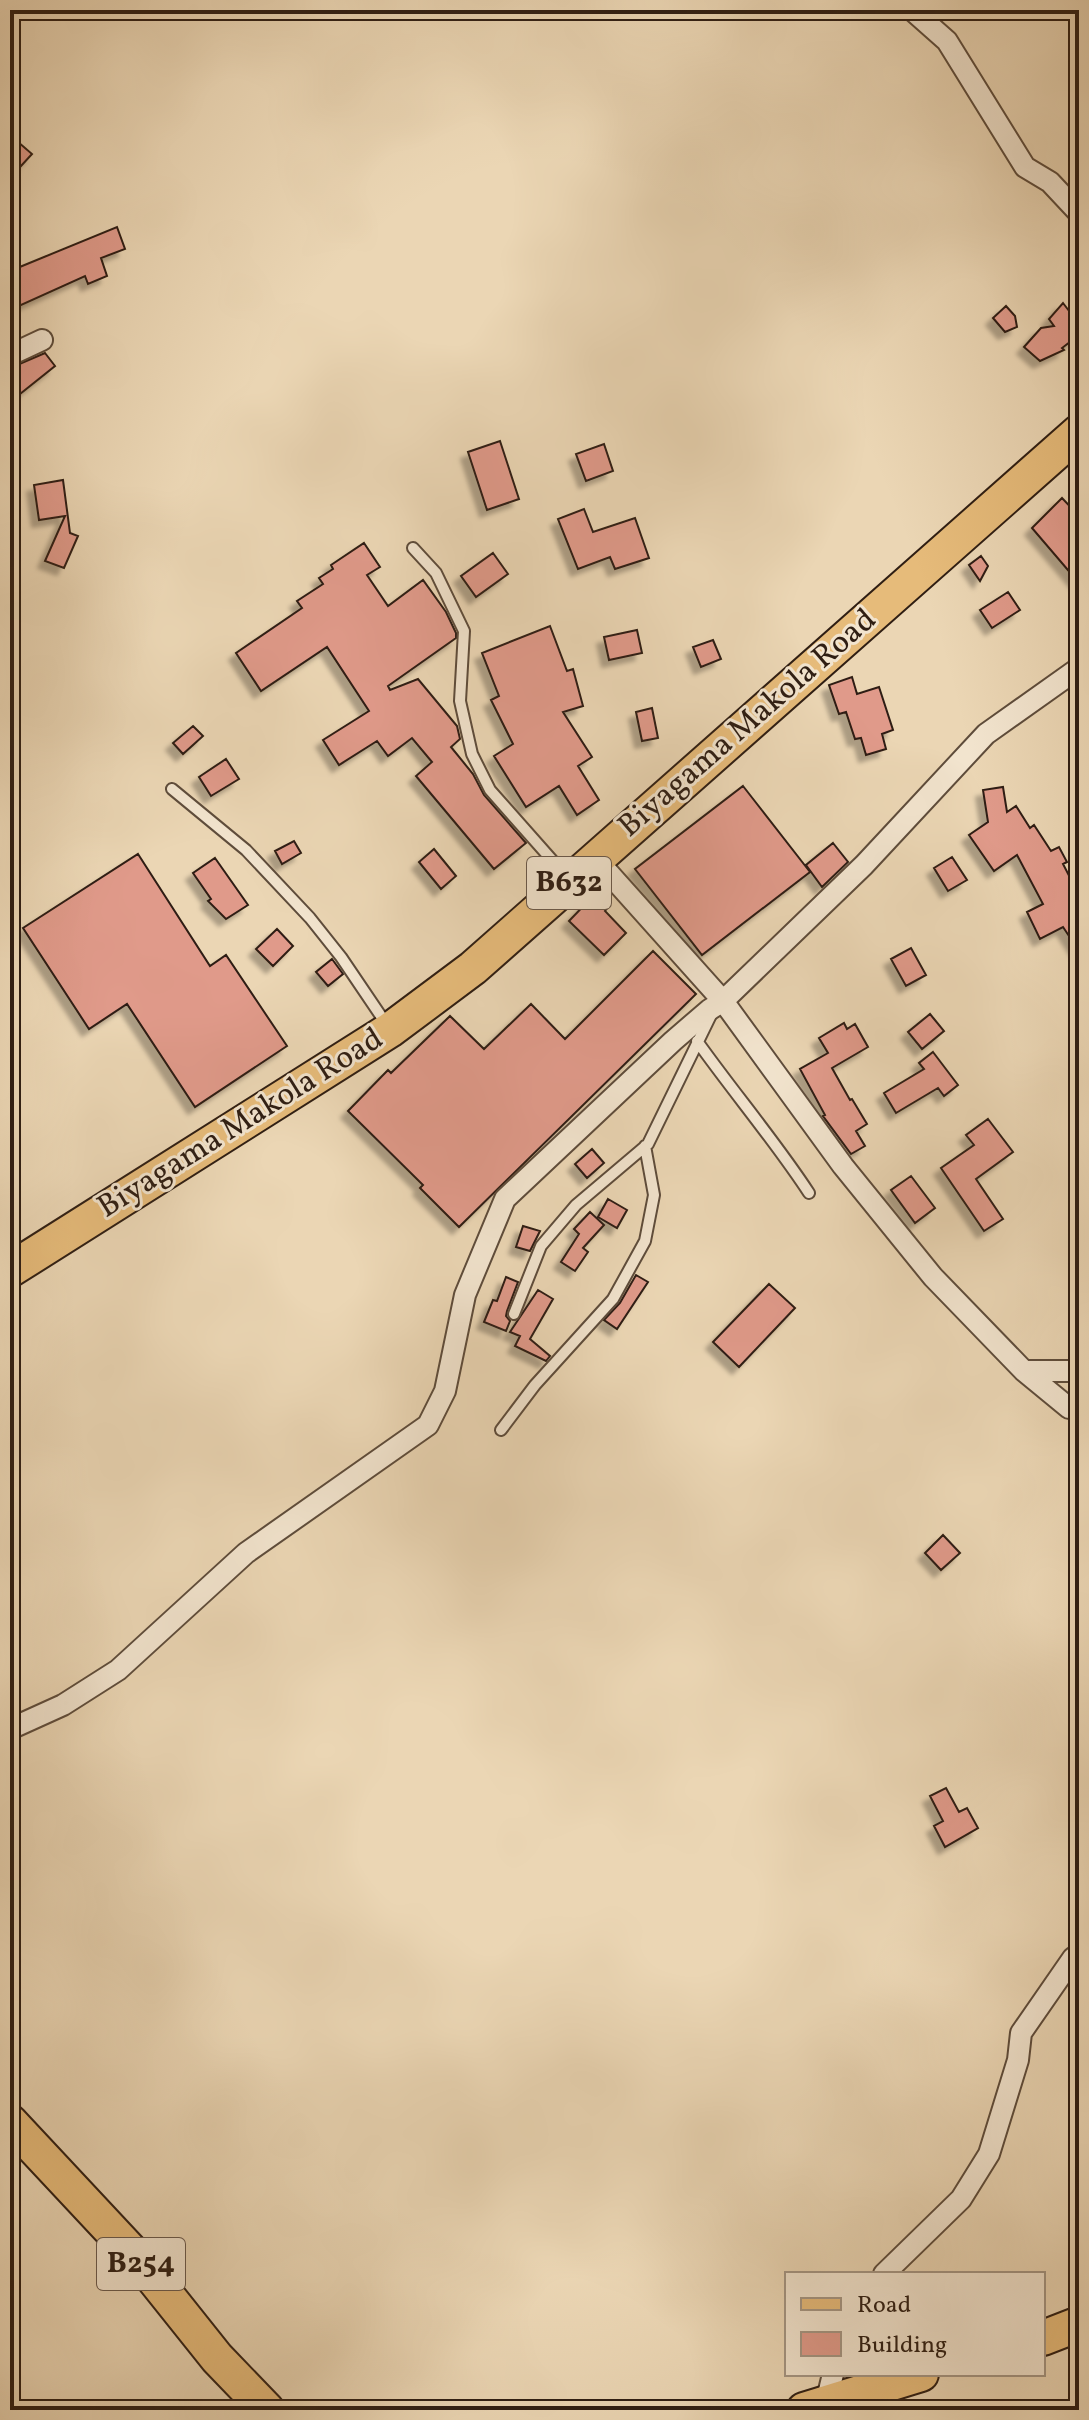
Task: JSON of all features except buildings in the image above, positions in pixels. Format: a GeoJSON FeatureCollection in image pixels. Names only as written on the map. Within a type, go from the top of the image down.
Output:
{"type":"FeatureCollection","features":[{"type":"Feature","properties":{"kind":"main road","name":"Biyagama Makola Road"},"geometry":{"type":"LineString","coordinates":[[10,1270],[390,1030],[473,968],[1079,432]]}},
{"type":"Feature","properties":{"kind":"main road","name":"B254"},"geometry":{"type":"LineString","coordinates":[[10,2122],[138,2259],[217,2358],[267,2410]]}},
{"type":"Feature","properties":{"kind":"main road"},"geometry":{"type":"LineString","coordinates":[[1045,2337],[1079,2324]]}},
{"type":"Feature","properties":{"kind":"main road"},"geometry":{"type":"LineString","coordinates":[[821,2396],[912,2376]]}},
{"type":"Feature","properties":{"kind":"street"},"geometry":{"type":"LineString","coordinates":[[912,10],[947,41],[1025,167],[1050,182],[1079,213]]}},
{"type":"Feature","properties":{"kind":"street"},"geometry":{"type":"LineString","coordinates":[[10,355],[42,340]]}},
{"type":"Feature","properties":{"kind":"street"},"geometry":{"type":"LineString","coordinates":[[10,1729],[63,1705],[118,1670],[246,1553],[428,1425],[445,1391],[465,1295],[505,1199],[673,1041],[719,1004],[864,865],[986,734],[1079,668]]}},
{"type":"Feature","properties":{"kind":"street"},"geometry":{"type":"LineString","coordinates":[[584,870],[719,1004],[933,1277],[1024,1371],[1069,1408]]}},
{"type":"Feature","properties":{"kind":"street"},"geometry":{"type":"LineString","coordinates":[[1024,1371],[1079,1371]]}},
{"type":"Feature","properties":{"kind":"street"},"geometry":{"type":"LineString","coordinates":[[886,2272],[961,2199],[989,2154],[1018,2060],[1021,2033],[1073,1958],[1079,1954]]}},
{"type":"Feature","properties":{"kind":"lane"},"geometry":{"type":"LineString","coordinates":[[413,548],[436,573],[464,631],[460,701],[472,754],[490,790],[584,870]]}},
{"type":"Feature","properties":{"kind":"lane"},"geometry":{"type":"LineString","coordinates":[[172,789],[246,850],[310,918],[341,957],[390,1030]]}},
{"type":"Feature","properties":{"kind":"lane"},"geometry":{"type":"LineString","coordinates":[[514,1314],[541,1246],[576,1205],[645,1146],[697,1041],[719,1004]]}},
{"type":"Feature","properties":{"kind":"lane"},"geometry":{"type":"LineString","coordinates":[[697,1041],[739,1101],[785,1156],[809,1193]]}},
{"type":"Feature","properties":{"kind":"lane"},"geometry":{"type":"LineString","coordinates":[[501,1430],[535,1385],[613,1299],[645,1241],[654,1195],[645,1146]]}}]}
